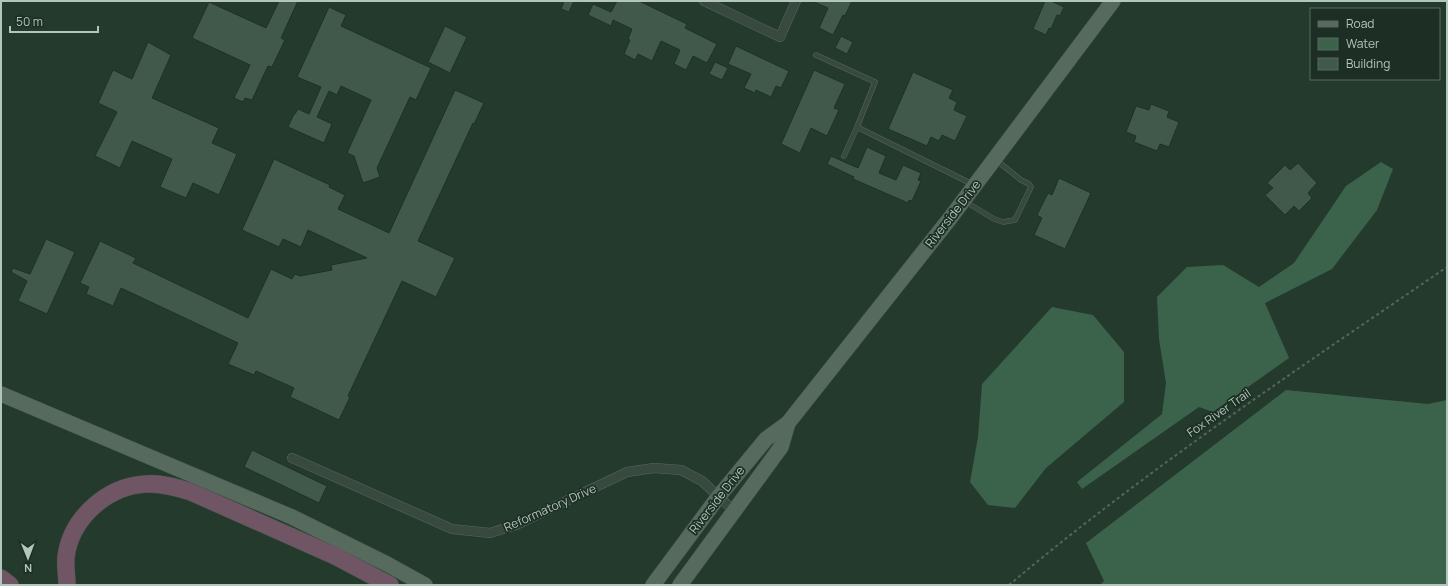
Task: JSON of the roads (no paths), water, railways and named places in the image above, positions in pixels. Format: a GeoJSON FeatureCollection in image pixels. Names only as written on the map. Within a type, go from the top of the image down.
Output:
{"type":"FeatureCollection","features":[{"type":"Feature","properties":{"kind":"highway"},"geometry":{"type":"LineString","coordinates":[[67,585],[66,558],[69,544],[75,530],[86,514],[102,499],[132,486],[145,484],[174,486],[191,492],[335,556],[390,585]]}},
{"type":"Feature","properties":{"kind":"highway"},"geometry":{"type":"LineString","coordinates":[[1,578],[10,585]]}},
{"type":"Feature","properties":{"kind":"main road","name":"Riverside Drive"},"geometry":{"type":"LineString","coordinates":[[652,585],[718,496],[766,439],[788,423],[975,185],[1113,1]]}},
{"type":"Feature","properties":{"kind":"main road"},"geometry":{"type":"LineString","coordinates":[[1,394],[292,516],[425,585]]}},
{"type":"Feature","properties":{"kind":"main road","name":"Riverside Drive"},"geometry":{"type":"LineString","coordinates":[[680,585],[781,447],[788,423]]}},
{"type":"Feature","properties":{"kind":"street"},"geometry":{"type":"LineString","coordinates":[[704,1],[780,36],[796,1]]}},
{"type":"Feature","properties":{"kind":"street","name":"Reformatory Drive"},"geometry":{"type":"LineString","coordinates":[[292,458],[452,529],[470,532],[490,533],[516,525],[627,472],[654,468],[681,470],[702,481],[734,511]]}},
{"type":"Feature","properties":{"kind":"lane"},"geometry":{"type":"LineString","coordinates":[[816,55],[875,82],[844,156]]}},
{"type":"Feature","properties":{"kind":"lane"},"geometry":{"type":"LineString","coordinates":[[857,127],[975,185]]}},
{"type":"Feature","properties":{"kind":"lane"},"geometry":{"type":"LineString","coordinates":[[963,200],[994,219],[1003,222],[1015,220],[1031,187],[995,158]]}},
{"type":"Feature","properties":{"kind":"water"},"geometry":{"type":"Polygon","coordinates":[[[1381,162],[1393,169],[1377,210],[1332,269],[1265,303],[1289,358],[1213,412],[1199,407],[1082,489],[1077,482],[1162,414],[1166,383],[1159,339],[1157,297],[1187,267],[1223,265],[1259,287],[1294,263],[1346,186],[1381,162]]]}},
{"type":"Feature","properties":{"kind":"water"},"geometry":{"type":"Polygon","coordinates":[[[1052,307],[1093,315],[1124,352],[1124,402],[1046,468],[1015,508],[988,505],[970,482],[978,437],[982,384],[1052,307]]]}},
{"type":"Feature","properties":{"kind":"water"},"geometry":{"type":"Polygon","coordinates":[[[1286,390],[1428,404],[1447,400],[1447,585],[1100,585],[1104,581],[1086,543],[1286,390]]]}}]}
